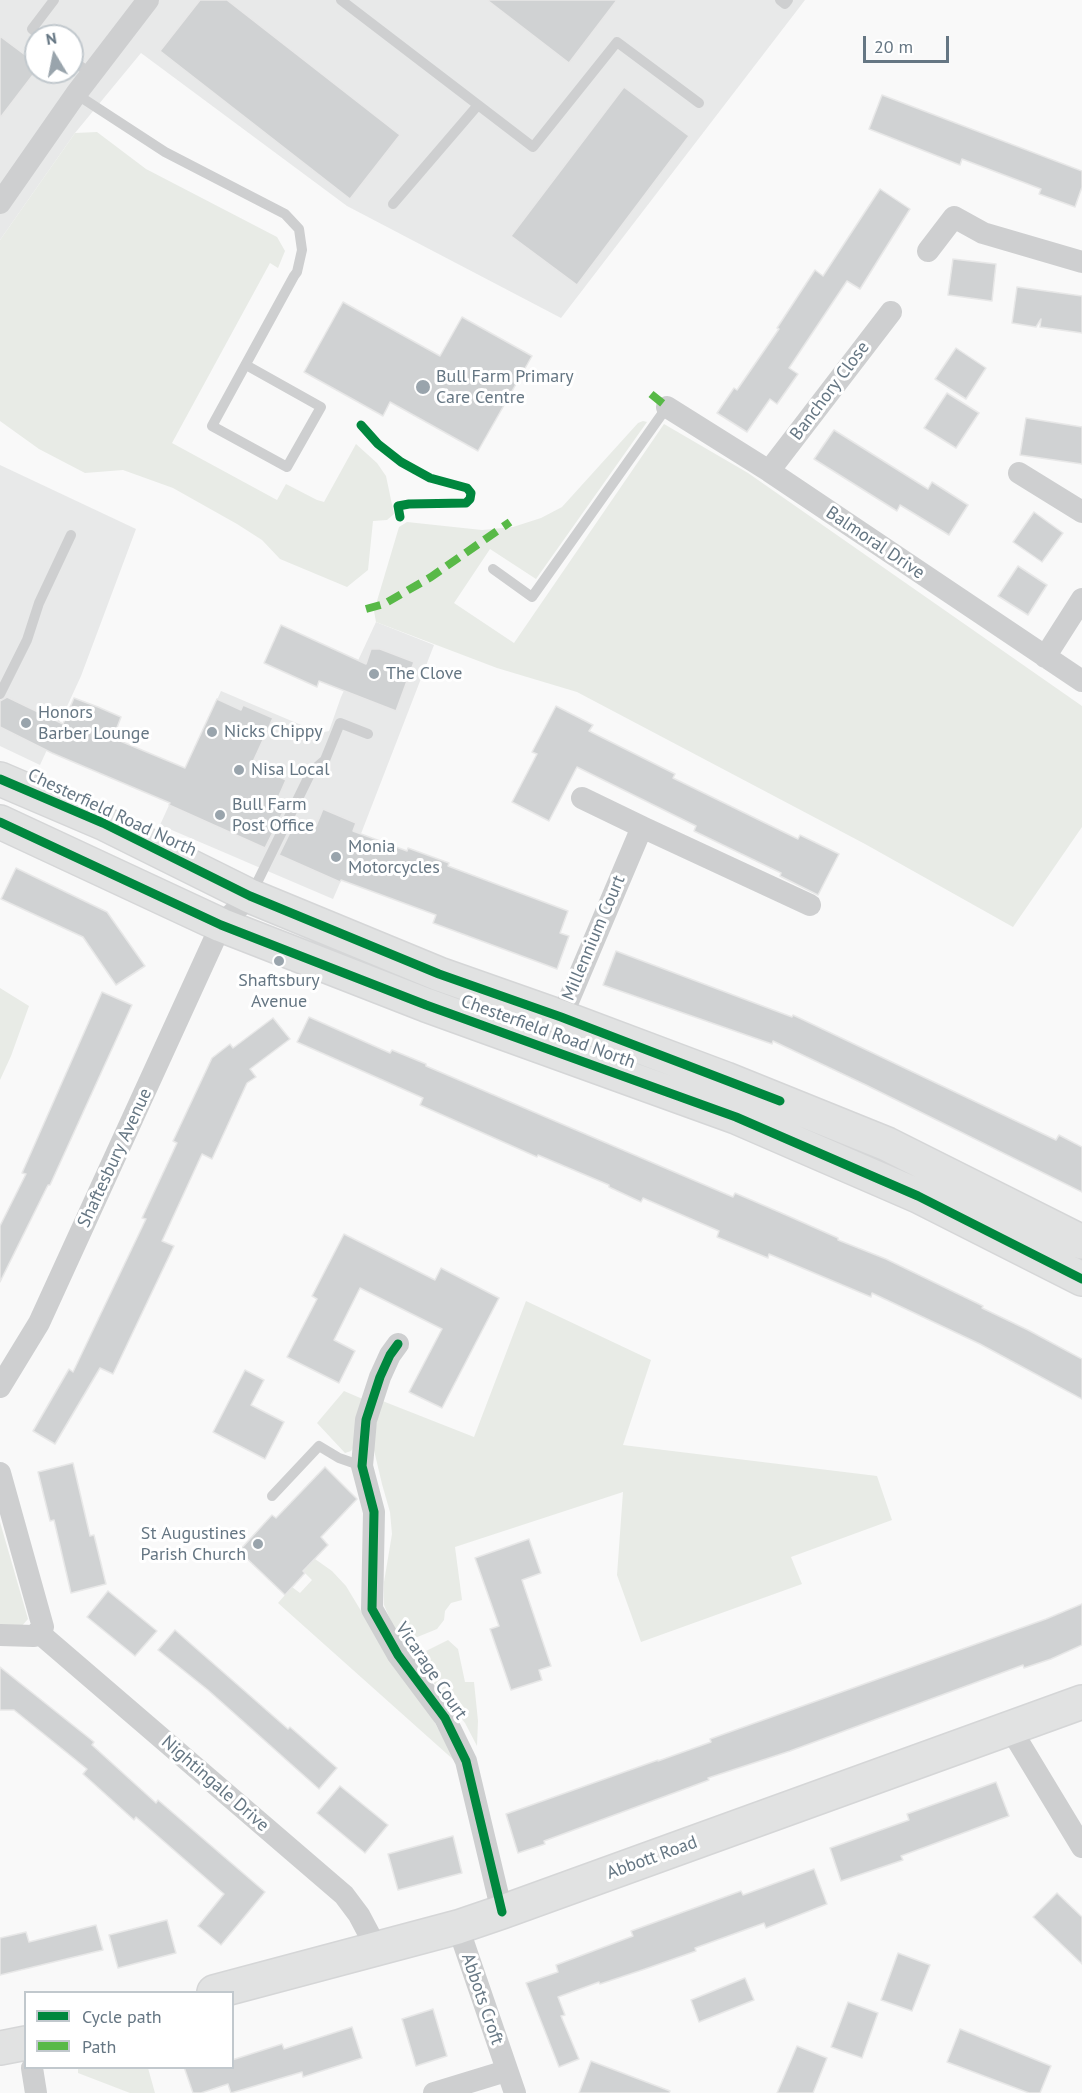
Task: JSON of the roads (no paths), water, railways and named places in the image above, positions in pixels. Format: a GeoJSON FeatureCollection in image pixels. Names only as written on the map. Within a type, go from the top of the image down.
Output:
{"type":"FeatureCollection","features":[{"type":"Feature","properties":{"kind":"main road","name":"Chesterfield Road North"},"geometry":{"type":"LineString","coordinates":[[0,779],[103,824],[250,896],[439,974],[561,1017],[773,1116],[918,1196],[1082,1279]]}},
{"type":"Feature","properties":{"kind":"main road","name":"Chesterfield Road North"},"geometry":{"type":"LineString","coordinates":[[0,822],[221,925],[426,1005],[736,1117],[773,1116],[887,1144],[1082,1242]]}},
{"type":"Feature","properties":{"kind":"main road","name":"Abbott Road"},"geometry":{"type":"LineString","coordinates":[[218,1991],[458,1927],[1082,1702]]}},
{"type":"Feature","properties":{"kind":"main road"},"geometry":{"type":"LineString","coordinates":[[0,2048],[24,2043]]}},
{"type":"Feature","properties":{"kind":"street"},"geometry":{"type":"LineString","coordinates":[[0,204],[76,94],[148,0]]}},
{"type":"Feature","properties":{"kind":"street"},"geometry":{"type":"LineString","coordinates":[[928,251],[954,217],[983,233],[1082,262]]}},
{"type":"Feature","properties":{"kind":"street","name":"Banchory Close"},"geometry":{"type":"LineString","coordinates":[[769,471],[891,312]]}},
{"type":"Feature","properties":{"kind":"street","name":"Balmoral Drive"},"geometry":{"type":"LineString","coordinates":[[667,407],[769,471],[1082,681]]}},
{"type":"Feature","properties":{"kind":"street"},"geometry":{"type":"LineString","coordinates":[[1019,473],[1082,512]]}},
{"type":"Feature","properties":{"kind":"street"},"geometry":{"type":"LineString","coordinates":[[1046,657],[1082,599]]}},
{"type":"Feature","properties":{"kind":"street"},"geometry":{"type":"LineString","coordinates":[[582,798],[810,905]]}},
{"type":"Feature","properties":{"kind":"street","name":"Millennium Court"},"geometry":{"type":"LineString","coordinates":[[548,1049],[642,827]]}},
{"type":"Feature","properties":{"kind":"street"},"geometry":{"type":"LineString","coordinates":[[221,925],[250,896]]}},
{"type":"Feature","properties":{"kind":"street","name":"Shaftesbury Avenue"},"geometry":{"type":"LineString","coordinates":[[0,1387],[39,1323],[221,925]]}},
{"type":"Feature","properties":{"kind":"street","name":"Vicarage Court"},"geometry":{"type":"LineString","coordinates":[[398,1344],[380,1377],[366,1420],[362,1466],[374,1512],[372,1610],[398,1655],[445,1718],[466,1761],[502,1912]]}},
{"type":"Feature","properties":{"kind":"street"},"geometry":{"type":"LineString","coordinates":[[0,1473],[43,1627],[34,1636],[0,1635]]}},
{"type":"Feature","properties":{"kind":"street","name":"Nightingale Drive"},"geometry":{"type":"LineString","coordinates":[[38,1632],[344,1894],[359,1915],[376,1949]]}},
{"type":"Feature","properties":{"kind":"street"},"geometry":{"type":"LineString","coordinates":[[1010,1728],[1082,1847]]}},
{"type":"Feature","properties":{"kind":"street","name":"Abbots Croft"},"geometry":{"type":"LineString","coordinates":[[458,1927],[515,2093]]}},
{"type":"Feature","properties":{"kind":"street"},"geometry":{"type":"LineString","coordinates":[[32,2069],[36,2093]]}},
{"type":"Feature","properties":{"kind":"street"},"geometry":{"type":"LineString","coordinates":[[434,2093],[506,2071]]}},
{"type":"Feature","properties":{"kind":"lane"},"geometry":{"type":"LineString","coordinates":[[36,24],[54,0]]}},
{"type":"Feature","properties":{"kind":"lane"},"geometry":{"type":"LineString","coordinates":[[341,0],[533,147],[617,42],[699,103]]}},
{"type":"Feature","properties":{"kind":"lane"},"geometry":{"type":"LineString","coordinates":[[780,0],[785,4],[788,0]]}},
{"type":"Feature","properties":{"kind":"lane"},"geometry":{"type":"LineString","coordinates":[[84,69],[91,74]]}},
{"type":"Feature","properties":{"kind":"lane"},"geometry":{"type":"LineString","coordinates":[[76,94],[165,152],[285,214],[298,229],[302,250],[297,272],[212,426],[287,467],[321,407],[246,365]]}},
{"type":"Feature","properties":{"kind":"lane"},"geometry":{"type":"LineString","coordinates":[[393,204],[478,105]]}},
{"type":"Feature","properties":{"kind":"lane"},"geometry":{"type":"LineString","coordinates":[[493,569],[532,597],[667,407]]}},
{"type":"Feature","properties":{"kind":"lane"},"geometry":{"type":"LineString","coordinates":[[0,694],[27,639],[39,603],[71,535]]}},
{"type":"Feature","properties":{"kind":"lane"},"geometry":{"type":"LineString","coordinates":[[250,896],[311,772],[325,760],[340,723],[368,734]]}},
{"type":"Feature","properties":{"kind":"lane"},"geometry":{"type":"LineString","coordinates":[[273,1496],[319,1446],[339,1458],[362,1466]]}},
{"type":"Feature","properties":{"kind":"place","name":"Bull Farm Primary Care Centre"},"geometry":{"type":"Point","coordinates":[423,387]}},
{"type":"Feature","properties":{"kind":"place","name":"The Clove"},"geometry":{"type":"Point","coordinates":[374,674]}},
{"type":"Feature","properties":{"kind":"place","name":"Honors Barber Lounge"},"geometry":{"type":"Point","coordinates":[26,723]}},
{"type":"Feature","properties":{"kind":"place","name":"Nicks Chippy"},"geometry":{"type":"Point","coordinates":[212,732]}},
{"type":"Feature","properties":{"kind":"place","name":"Nisa Local"},"geometry":{"type":"Point","coordinates":[239,770]}},
{"type":"Feature","properties":{"kind":"place","name":"Bull Farm Post Office"},"geometry":{"type":"Point","coordinates":[220,815]}},
{"type":"Feature","properties":{"kind":"place","name":"Monia Motorcycles"},"geometry":{"type":"Point","coordinates":[336,857]}},
{"type":"Feature","properties":{"kind":"place","name":"Shaftsbury Avenue"},"geometry":{"type":"Point","coordinates":[279,961]}},
{"type":"Feature","properties":{"kind":"place","name":"St Augustines Parish Church"},"geometry":{"type":"Point","coordinates":[258,1544]}}]}
